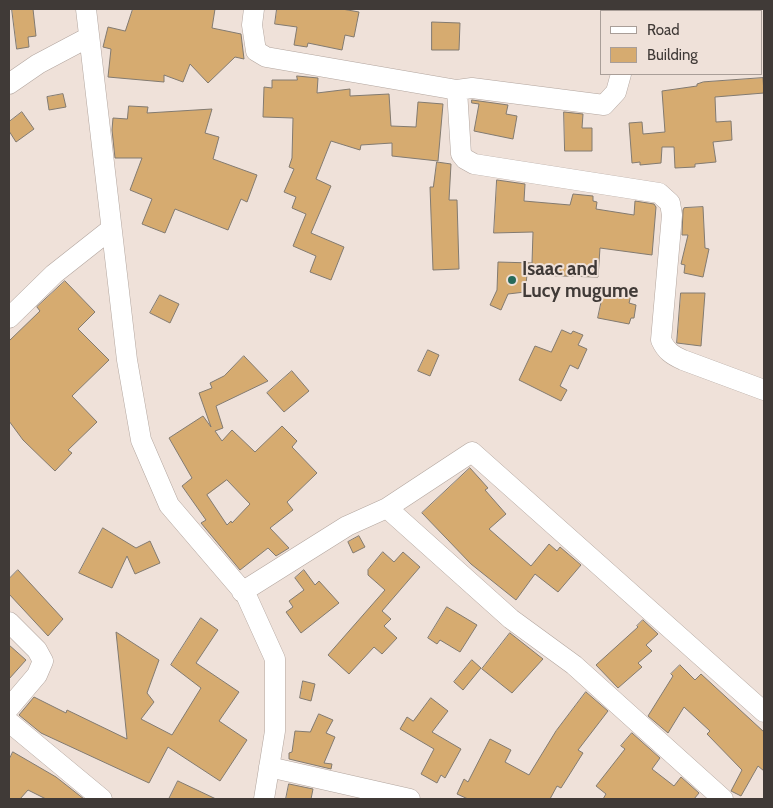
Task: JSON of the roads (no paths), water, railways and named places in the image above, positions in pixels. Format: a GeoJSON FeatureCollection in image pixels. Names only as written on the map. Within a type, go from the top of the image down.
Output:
{"type":"FeatureCollection","features":[{"type":"Feature","properties":{"kind":"street"},"geometry":{"type":"LineString","coordinates":[[86,9],[126,360],[141,440],[169,505],[242,592],[275,659],[275,730],[264,799]]}},
{"type":"Feature","properties":{"kind":"street"},"geometry":{"type":"LineString","coordinates":[[254,9],[252,25],[256,51],[266,57],[457,90],[472,88],[604,105],[616,92],[621,75]]}},
{"type":"Feature","properties":{"kind":"street"},"geometry":{"type":"LineString","coordinates":[[9,84],[38,64],[88,37]]}},
{"type":"Feature","properties":{"kind":"street"},"geometry":{"type":"LineString","coordinates":[[457,90],[461,154],[465,159],[474,164],[658,192],[666,198],[670,204],[672,215],[661,340],[665,348],[672,355],[764,390]]}},
{"type":"Feature","properties":{"kind":"street"},"geometry":{"type":"LineString","coordinates":[[9,318],[54,274],[111,229]]}},
{"type":"Feature","properties":{"kind":"street"},"geometry":{"type":"LineString","coordinates":[[242,592],[348,526],[387,508],[472,452],[764,712]]}},
{"type":"Feature","properties":{"kind":"street"},"geometry":{"type":"LineString","coordinates":[[387,508],[511,619],[574,665],[723,799]]}},
{"type":"Feature","properties":{"kind":"street"},"geometry":{"type":"LineString","coordinates":[[9,622],[37,650],[43,661],[37,675],[9,708]]}},
{"type":"Feature","properties":{"kind":"street"},"geometry":{"type":"LineString","coordinates":[[9,722],[102,799]]}},
{"type":"Feature","properties":{"kind":"street"},"geometry":{"type":"LineString","coordinates":[[269,767],[410,799]]}},
{"type":"Feature","properties":{"kind":"place","name":"Isaac and Lucy mugume"},"geometry":{"type":"Point","coordinates":[512,280]}}]}
